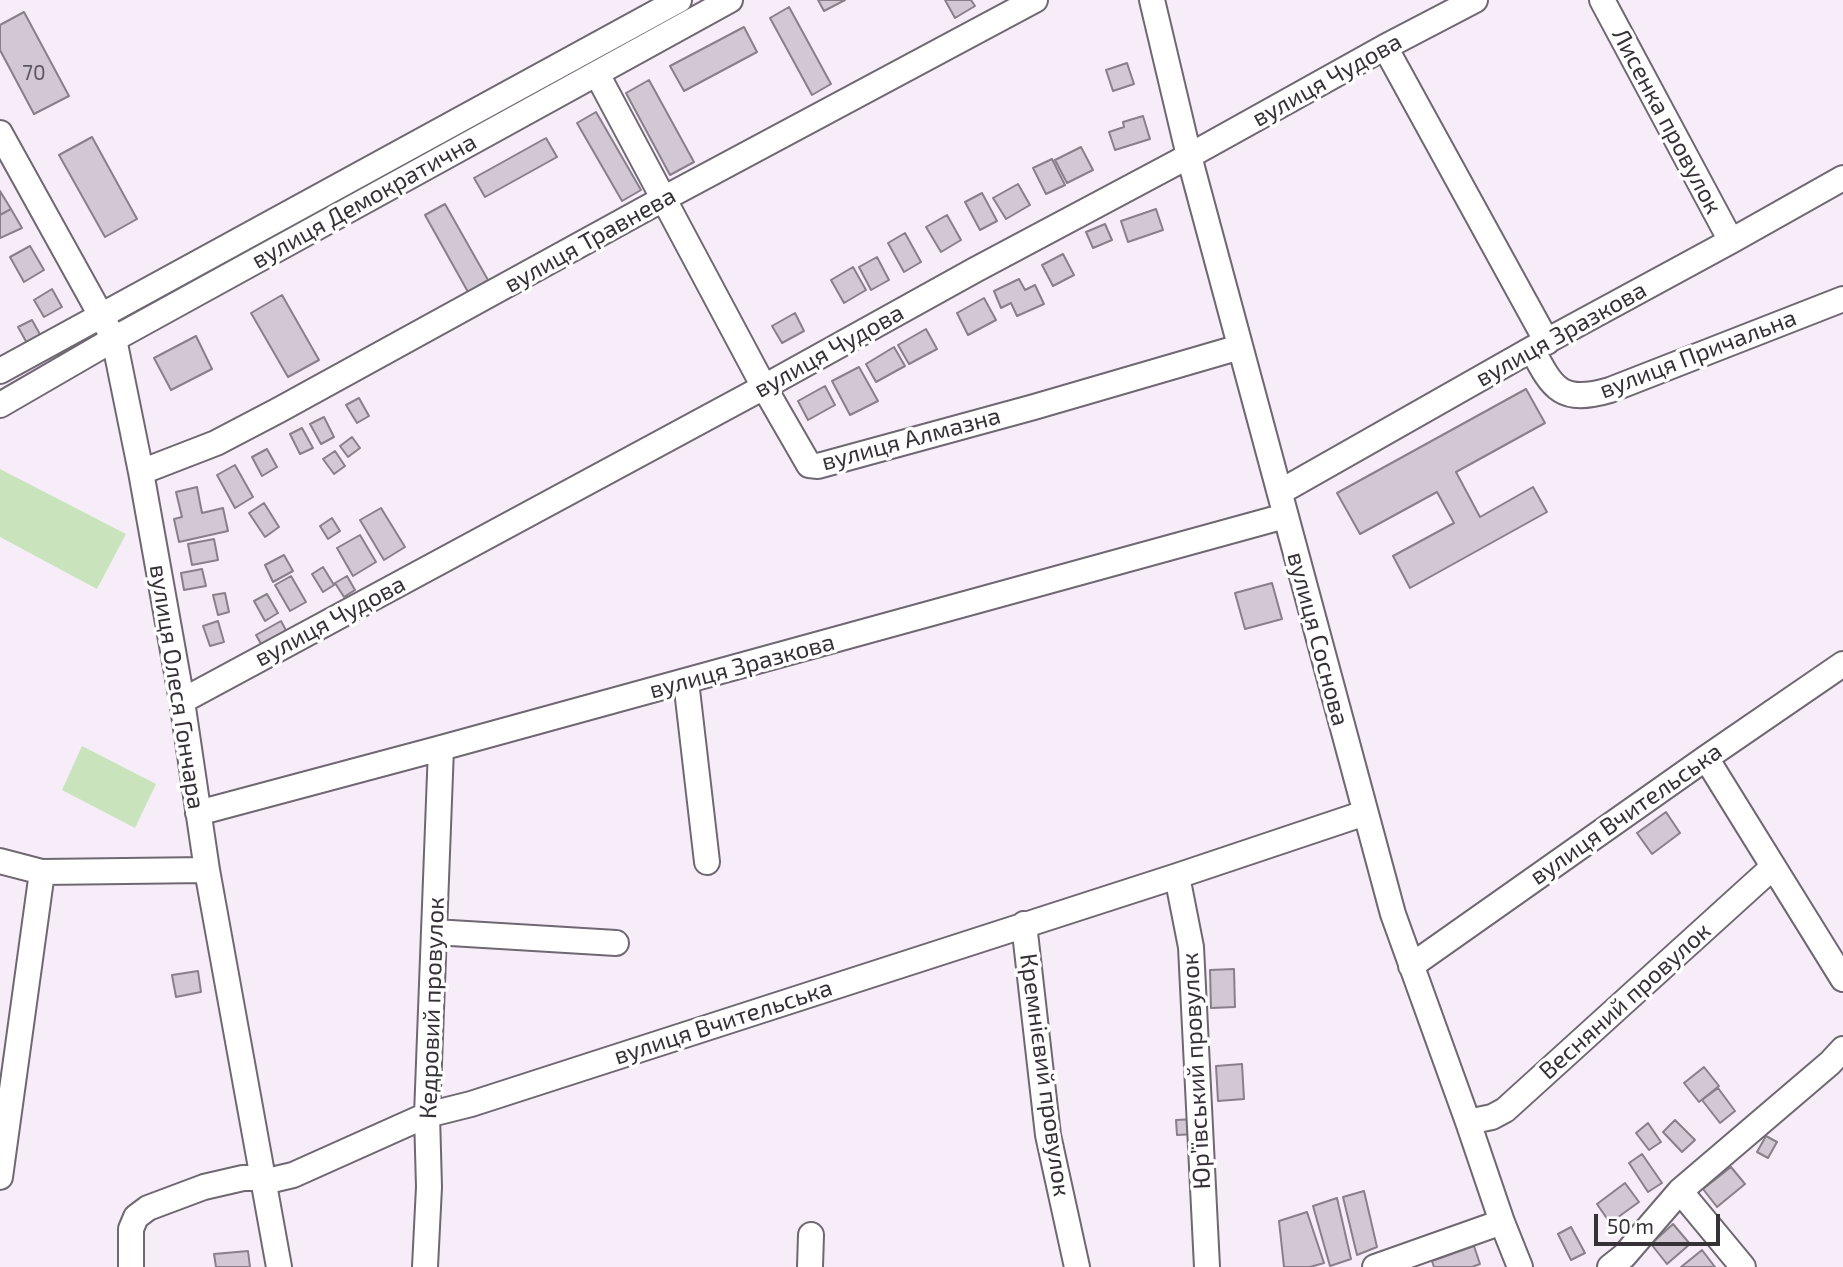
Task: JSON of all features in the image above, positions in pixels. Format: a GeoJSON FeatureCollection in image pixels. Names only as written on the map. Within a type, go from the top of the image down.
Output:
{"type":"FeatureCollection","features":[{"type":"Feature","properties":{"kind":"street","name":"вулиця Демократична"},"geometry":{"type":"LineString","coordinates":[[0,371],[679,0]]}},
{"type":"Feature","properties":{"kind":"street","name":"вулиця Демократична"},"geometry":{"type":"LineString","coordinates":[[0,405],[114,339],[730,0]]}},
{"type":"Feature","properties":{"kind":"street","name":"вулиця Травнева"},"geometry":{"type":"LineString","coordinates":[[141,472],[216,443],[279,410],[663,199],[1035,0]]}},
{"type":"Feature","properties":{"kind":"street","name":"вулиця Соснова"},"geometry":{"type":"LineString","coordinates":[[1152,0],[1189,156],[1393,914],[1520,1267]]}},
{"type":"Feature","properties":{"kind":"street","name":"вулиця Чудова"},"geometry":{"type":"LineString","coordinates":[[182,701],[1475,0]]}},
{"type":"Feature","properties":{"kind":"street","name":"Лисенка провулок"},"geometry":{"type":"LineString","coordinates":[[1602,0],[1731,241]]}},
{"type":"Feature","properties":{"kind":"street","name":"вулиця Причальна"},"geometry":{"type":"LineString","coordinates":[[1385,47],[1539,345],[1550,383],[1563,392],[1593,395],[1610,390],[1843,299]]}},
{"type":"Feature","properties":{"kind":"street","name":"вулиця Алмазна"},"geometry":{"type":"LineString","coordinates":[[597,74],[764,387],[807,463],[812,466],[1034,407],[1240,347]]}},
{"type":"Feature","properties":{"kind":"street","name":"вулиця Олеся Гончара"},"geometry":{"type":"LineString","coordinates":[[0,133],[7,161],[114,339],[182,701],[207,870],[279,1267]]}},
{"type":"Feature","properties":{"kind":"street","name":"вулиця Зразкова"},"geometry":{"type":"LineString","coordinates":[[198,813],[686,681],[1283,504],[1539,345],[1843,178]]}},
{"type":"Feature","properties":{"kind":"street","name":"вулиця Вчительська"},"geometry":{"type":"LineString","coordinates":[[1411,966],[1843,664]]}},
{"type":"Feature","properties":{"kind":"street"},"geometry":{"type":"LineString","coordinates":[[686,681],[707,862]]}},
{"type":"Feature","properties":{"kind":"street","name":"Кедровий провулок"},"geometry":{"type":"LineString","coordinates":[[425,1267],[429,1187],[427,1115],[441,748]]}},
{"type":"Feature","properties":{"kind":"street"},"geometry":{"type":"LineString","coordinates":[[1706,758],[1843,979]]}},
{"type":"Feature","properties":{"kind":"street","name":"вулиця Вчительська"},"geometry":{"type":"LineString","coordinates":[[131,1267],[131,1228],[136,1217],[148,1208],[204,1187],[243,1178],[263,1180],[293,1175],[427,1115],[471,1104],[1365,813]]}},
{"type":"Feature","properties":{"kind":"street"},"geometry":{"type":"LineString","coordinates":[[0,861],[42,872],[207,870]]}},
{"type":"Feature","properties":{"kind":"street","name":"Весняний провулок"},"geometry":{"type":"LineString","coordinates":[[1468,1122],[1492,1117],[1504,1110],[1773,867]]}},
{"type":"Feature","properties":{"kind":"street"},"geometry":{"type":"LineString","coordinates":[[0,1177],[42,872]]}},
{"type":"Feature","properties":{"kind":"street","name":"Юр’ївський провулок"},"geometry":{"type":"LineString","coordinates":[[1177,876],[1191,947],[1207,1267]]}},
{"type":"Feature","properties":{"kind":"street","name":"Кремнієвий провулок"},"geometry":{"type":"LineString","coordinates":[[1024,924],[1048,1135],[1077,1267]]}},
{"type":"Feature","properties":{"kind":"street"},"geometry":{"type":"LineString","coordinates":[[434,932],[616,943]]}},
{"type":"Feature","properties":{"kind":"street"},"geometry":{"type":"LineString","coordinates":[[1610,1267],[1624,1256],[1680,1191],[1839,1064]]}},
{"type":"Feature","properties":{"kind":"street"},"geometry":{"type":"LineString","coordinates":[[1680,1191],[1743,1267]]}},
{"type":"Feature","properties":{"kind":"street"},"geometry":{"type":"LineString","coordinates":[[1375,1267],[1502,1222]]}},
{"type":"Feature","properties":{"kind":"street"},"geometry":{"type":"LineString","coordinates":[[810,1267],[811,1235]]}},
{"type":"Feature","properties":{"kind":"green space"},"geometry":{"type":"Polygon","coordinates":[[[0,469],[126,534],[97,589],[0,537],[0,469]]]}},
{"type":"Feature","properties":{"kind":"green space"},"geometry":{"type":"Polygon","coordinates":[[[82,746],[156,784],[135,828],[62,790],[82,746]]]}},
{"type":"Feature","properties":{"kind":"building"},"geometry":{"type":"Polygon","coordinates":[[[818,0],[845,0],[824,11],[818,0]]]}},
{"type":"Feature","properties":{"kind":"building"},"geometry":{"type":"Polygon","coordinates":[[[945,0],[971,0],[975,6],[955,18],[945,0]]]}},
{"type":"Feature","properties":{"kind":"building"},"geometry":{"type":"Polygon","coordinates":[[[789,7],[831,84],[812,95],[770,18],[789,7]]]}},
{"type":"Feature","properties":{"kind":"building"},"geometry":{"type":"Polygon","coordinates":[[[24,12],[69,96],[34,114],[0,50],[0,25],[24,12]]]}},
{"type":"Feature","properties":{"kind":"building"},"geometry":{"type":"Polygon","coordinates":[[[744,27],[757,52],[684,91],[670,66],[744,27]]]}},
{"type":"Feature","properties":{"kind":"building"},"geometry":{"type":"Polygon","coordinates":[[[1127,63],[1134,84],[1113,91],[1106,70],[1127,63]]]}},
{"type":"Feature","properties":{"kind":"building"},"geometry":{"type":"Polygon","coordinates":[[[649,80],[694,162],[670,175],[626,93],[649,80]]]}},
{"type":"Feature","properties":{"kind":"building"},"geometry":{"type":"Polygon","coordinates":[[[596,112],[641,190],[622,201],[577,123],[596,112]]]}},
{"type":"Feature","properties":{"kind":"building"},"geometry":{"type":"Polygon","coordinates":[[[1143,116],[1150,139],[1115,150],[1109,132],[1124,127],[1123,122],[1143,116]]]}},
{"type":"Feature","properties":{"kind":"building"},"geometry":{"type":"Polygon","coordinates":[[[92,137],[137,219],[105,237],[59,155],[92,137]]]}},
{"type":"Feature","properties":{"kind":"building"},"geometry":{"type":"Polygon","coordinates":[[[546,138],[557,157],[485,197],[474,178],[546,138]]]}},
{"type":"Feature","properties":{"kind":"building"},"geometry":{"type":"Polygon","coordinates":[[[1081,147],[1093,170],[1067,183],[1055,160],[1081,147]]]}},
{"type":"Feature","properties":{"kind":"building"},"geometry":{"type":"Polygon","coordinates":[[[1052,159],[1065,185],[1046,194],[1033,168],[1052,159]]]}},
{"type":"Feature","properties":{"kind":"building"},"geometry":{"type":"Polygon","coordinates":[[[1018,184],[1030,205],[1006,219],[993,198],[1018,184]]]}},
{"type":"Feature","properties":{"kind":"building"},"geometry":{"type":"Polygon","coordinates":[[[0,191],[11,209],[0,215],[0,191]]]}},
{"type":"Feature","properties":{"kind":"building"},"geometry":{"type":"Polygon","coordinates":[[[982,193],[997,221],[980,230],[965,202],[982,193]]]}},
{"type":"Feature","properties":{"kind":"building"},"geometry":{"type":"Polygon","coordinates":[[[445,204],[488,280],[468,292],[425,215],[445,204]]]}},
{"type":"Feature","properties":{"kind":"building"},"geometry":{"type":"Polygon","coordinates":[[[11,209],[22,228],[0,238],[0,215],[11,209]]]}},
{"type":"Feature","properties":{"kind":"building"},"geometry":{"type":"Polygon","coordinates":[[[1156,209],[1163,230],[1128,242],[1121,221],[1156,209]]]}},
{"type":"Feature","properties":{"kind":"building"},"geometry":{"type":"Polygon","coordinates":[[[947,215],[961,240],[941,252],[926,227],[947,215]]]}},
{"type":"Feature","properties":{"kind":"building"},"geometry":{"type":"Polygon","coordinates":[[[1105,224],[1112,240],[1093,248],[1086,232],[1105,224]]]}},
{"type":"Feature","properties":{"kind":"building"},"geometry":{"type":"Polygon","coordinates":[[[905,233],[921,262],[904,272],[888,243],[905,233]]]}},
{"type":"Feature","properties":{"kind":"building"},"geometry":{"type":"Polygon","coordinates":[[[30,246],[44,270],[24,282],[10,257],[30,246]]]}},
{"type":"Feature","properties":{"kind":"building"},"geometry":{"type":"Polygon","coordinates":[[[1063,254],[1074,275],[1053,286],[1042,265],[1063,254]]]}},
{"type":"Feature","properties":{"kind":"building"},"geometry":{"type":"Polygon","coordinates":[[[877,257],[889,280],[871,290],[859,267],[877,257]]]}},
{"type":"Feature","properties":{"kind":"building"},"geometry":{"type":"Polygon","coordinates":[[[853,267],[866,290],[844,303],[831,280],[853,267]]]}},
{"type":"Feature","properties":{"kind":"building"},"geometry":{"type":"Polygon","coordinates":[[[1019,279],[1025,290],[1035,285],[1044,304],[1017,316],[1011,303],[1001,308],[994,291],[1019,279]]]}},
{"type":"Feature","properties":{"kind":"building"},"geometry":{"type":"Polygon","coordinates":[[[52,289],[62,307],[44,317],[34,300],[52,289]]]}},
{"type":"Feature","properties":{"kind":"building"},"geometry":{"type":"Polygon","coordinates":[[[282,295],[319,360],[288,377],[251,313],[282,295]]]}},
{"type":"Feature","properties":{"kind":"building"},"geometry":{"type":"Polygon","coordinates":[[[984,298],[996,320],[968,335],[957,313],[984,298]]]}},
{"type":"Feature","properties":{"kind":"building"},"geometry":{"type":"Polygon","coordinates":[[[795,313],[804,331],[782,343],[772,326],[795,313]]]}},
{"type":"Feature","properties":{"kind":"building"},"geometry":{"type":"Polygon","coordinates":[[[32,320],[42,338],[28,345],[18,327],[32,320]]]}},
{"type":"Feature","properties":{"kind":"building"},"geometry":{"type":"Polygon","coordinates":[[[926,329],[937,349],[909,364],[898,345],[926,329]]]}},
{"type":"Feature","properties":{"kind":"building"},"geometry":{"type":"Polygon","coordinates":[[[196,336],[212,369],[171,390],[154,358],[196,336]]]}},
{"type":"Feature","properties":{"kind":"building"},"geometry":{"type":"Polygon","coordinates":[[[894,347],[905,366],[876,382],[866,364],[894,347]]]}},
{"type":"Feature","properties":{"kind":"building"},"geometry":{"type":"Polygon","coordinates":[[[859,367],[878,401],[850,415],[832,381],[859,367]]]}},
{"type":"Feature","properties":{"kind":"building"},"geometry":{"type":"Polygon","coordinates":[[[825,386],[835,405],[808,420],[798,401],[825,386]]]}},
{"type":"Feature","properties":{"kind":"building"},"geometry":{"type":"Polygon","coordinates":[[[1526,389],[1545,423],[1456,472],[1480,517],[1533,487],[1547,512],[1410,588],[1393,556],[1454,523],[1437,492],[1360,534],[1337,493],[1526,389]]]}},
{"type":"Feature","properties":{"kind":"building"},"geometry":{"type":"Polygon","coordinates":[[[359,398],[369,416],[357,423],[346,405],[359,398]]]}},
{"type":"Feature","properties":{"kind":"building"},"geometry":{"type":"Polygon","coordinates":[[[324,417],[334,437],[321,444],[310,424],[324,417]]]}},
{"type":"Feature","properties":{"kind":"building"},"geometry":{"type":"Polygon","coordinates":[[[302,428],[313,448],[300,454],[290,434],[302,428]]]}},
{"type":"Feature","properties":{"kind":"building"},"geometry":{"type":"Polygon","coordinates":[[[352,437],[360,448],[348,457],[340,446],[352,437]]]}},
{"type":"Feature","properties":{"kind":"building"},"geometry":{"type":"Polygon","coordinates":[[[267,449],[277,467],[262,476],[252,457],[267,449]]]}},
{"type":"Feature","properties":{"kind":"building"},"geometry":{"type":"Polygon","coordinates":[[[335,451],[345,466],[334,474],[323,459],[335,451]]]}},
{"type":"Feature","properties":{"kind":"building"},"geometry":{"type":"Polygon","coordinates":[[[235,465],[253,497],[235,508],[217,475],[235,465]]]}},
{"type":"Feature","properties":{"kind":"building"},"geometry":{"type":"Polygon","coordinates":[[[197,487],[202,513],[223,508],[228,531],[179,542],[174,519],[182,517],[176,492],[197,487]]]}},
{"type":"Feature","properties":{"kind":"building"},"geometry":{"type":"Polygon","coordinates":[[[264,503],[279,527],[265,537],[249,513],[264,503]]]}},
{"type":"Feature","properties":{"kind":"building"},"geometry":{"type":"Polygon","coordinates":[[[381,508],[405,547],[384,560],[360,520],[381,508]]]}},
{"type":"Feature","properties":{"kind":"building"},"geometry":{"type":"Polygon","coordinates":[[[332,518],[340,531],[328,539],[320,526],[332,518]]]}},
{"type":"Feature","properties":{"kind":"building"},"geometry":{"type":"Polygon","coordinates":[[[360,535],[376,562],[353,576],[337,548],[360,535]]]}},
{"type":"Feature","properties":{"kind":"building"},"geometry":{"type":"Polygon","coordinates":[[[214,539],[218,560],[192,565],[188,544],[214,539]]]}},
{"type":"Feature","properties":{"kind":"building"},"geometry":{"type":"Polygon","coordinates":[[[284,555],[293,571],[273,582],[265,565],[284,555]]]}},
{"type":"Feature","properties":{"kind":"building"},"geometry":{"type":"Polygon","coordinates":[[[323,567],[334,585],[323,592],[312,574],[323,567]]]}},
{"type":"Feature","properties":{"kind":"building"},"geometry":{"type":"Polygon","coordinates":[[[202,569],[206,586],[184,590],[181,573],[202,569]]]}},
{"type":"Feature","properties":{"kind":"building"},"geometry":{"type":"Polygon","coordinates":[[[291,576],[306,602],[290,611],[275,585],[291,576]]]}},
{"type":"Feature","properties":{"kind":"building"},"geometry":{"type":"Polygon","coordinates":[[[347,576],[355,590],[344,597],[335,583],[347,576]]]}},
{"type":"Feature","properties":{"kind":"building"},"geometry":{"type":"Polygon","coordinates":[[[1272,583],[1282,619],[1245,629],[1235,593],[1272,583]]]}},
{"type":"Feature","properties":{"kind":"building"},"geometry":{"type":"Polygon","coordinates":[[[225,593],[229,612],[218,615],[213,595],[225,593]]]}},
{"type":"Feature","properties":{"kind":"building"},"geometry":{"type":"Polygon","coordinates":[[[267,594],[278,613],[265,621],[254,601],[267,594]]]}},
{"type":"Feature","properties":{"kind":"building"},"geometry":{"type":"Polygon","coordinates":[[[218,621],[224,642],[210,646],[203,626],[218,621]]]}},
{"type":"Feature","properties":{"kind":"building"},"geometry":{"type":"Polygon","coordinates":[[[281,621],[289,636],[264,649],[256,635],[281,621]]]}},
{"type":"Feature","properties":{"kind":"building"},"geometry":{"type":"Polygon","coordinates":[[[1666,812],[1680,833],[1652,854],[1637,833],[1666,812]]]}},
{"type":"Feature","properties":{"kind":"building"},"geometry":{"type":"Polygon","coordinates":[[[1234,969],[1235,1007],[1211,1008],[1210,970],[1234,969]]]}},
{"type":"Feature","properties":{"kind":"building"},"geometry":{"type":"Polygon","coordinates":[[[198,971],[201,992],[176,997],[172,975],[198,971]]]}},
{"type":"Feature","properties":{"kind":"building"},"geometry":{"type":"Polygon","coordinates":[[[1242,1064],[1244,1099],[1218,1101],[1216,1066],[1242,1064]]]}},
{"type":"Feature","properties":{"kind":"building"},"geometry":{"type":"Polygon","coordinates":[[[1704,1067],[1719,1086],[1699,1102],[1684,1083],[1704,1067]]]}},
{"type":"Feature","properties":{"kind":"building"},"geometry":{"type":"Polygon","coordinates":[[[1718,1088],[1735,1111],[1720,1123],[1702,1100],[1718,1088]]]}},
{"type":"Feature","properties":{"kind":"building"},"geometry":{"type":"Polygon","coordinates":[[[1195,1119],[1196,1134],[1177,1135],[1176,1120],[1195,1119]]]}},
{"type":"Feature","properties":{"kind":"building"},"geometry":{"type":"Polygon","coordinates":[[[1675,1120],[1695,1140],[1682,1152],[1663,1132],[1675,1120]]]}},
{"type":"Feature","properties":{"kind":"building"},"geometry":{"type":"Polygon","coordinates":[[[1648,1123],[1661,1142],[1649,1150],[1636,1133],[1648,1123]]]}},
{"type":"Feature","properties":{"kind":"building"},"geometry":{"type":"Polygon","coordinates":[[[1766,1136],[1777,1142],[1768,1158],[1757,1152],[1766,1136]]]}},
{"type":"Feature","properties":{"kind":"building"},"geometry":{"type":"Polygon","coordinates":[[[1642,1154],[1662,1183],[1648,1192],[1629,1163],[1642,1154]]]}},
{"type":"Feature","properties":{"kind":"building"},"geometry":{"type":"Polygon","coordinates":[[[1731,1167],[1745,1184],[1717,1207],[1703,1189],[1731,1167]]]}},
{"type":"Feature","properties":{"kind":"building"},"geometry":{"type":"Polygon","coordinates":[[[1625,1183],[1639,1202],[1610,1223],[1597,1204],[1625,1183]]]}},
{"type":"Feature","properties":{"kind":"building"},"geometry":{"type":"Polygon","coordinates":[[[1364,1191],[1377,1247],[1357,1255],[1343,1197],[1364,1191]]]}},
{"type":"Feature","properties":{"kind":"building"},"geometry":{"type":"Polygon","coordinates":[[[1337,1198],[1351,1259],[1330,1266],[1313,1206],[1337,1198]]]}},
{"type":"Feature","properties":{"kind":"building"},"geometry":{"type":"Polygon","coordinates":[[[1307,1212],[1324,1263],[1310,1267],[1284,1267],[1279,1221],[1307,1212]]]}},
{"type":"Feature","properties":{"kind":"building"},"geometry":{"type":"Polygon","coordinates":[[[1673,1224],[1690,1244],[1667,1264],[1651,1244],[1673,1224]]]}},
{"type":"Feature","properties":{"kind":"building"},"geometry":{"type":"Polygon","coordinates":[[[1571,1227],[1585,1253],[1571,1260],[1558,1234],[1571,1227]]]}},
{"type":"Feature","properties":{"kind":"building"},"geometry":{"type":"Polygon","coordinates":[[[1474,1246],[1480,1264],[1472,1267],[1434,1267],[1432,1261],[1474,1246]]]}},
{"type":"Feature","properties":{"kind":"building"},"geometry":{"type":"Polygon","coordinates":[[[1702,1250],[1715,1267],[1681,1267],[1702,1250]]]}},
{"type":"Feature","properties":{"kind":"building"},"geometry":{"type":"Polygon","coordinates":[[[248,1251],[250,1267],[216,1267],[214,1254],[248,1251]]]}}]}
